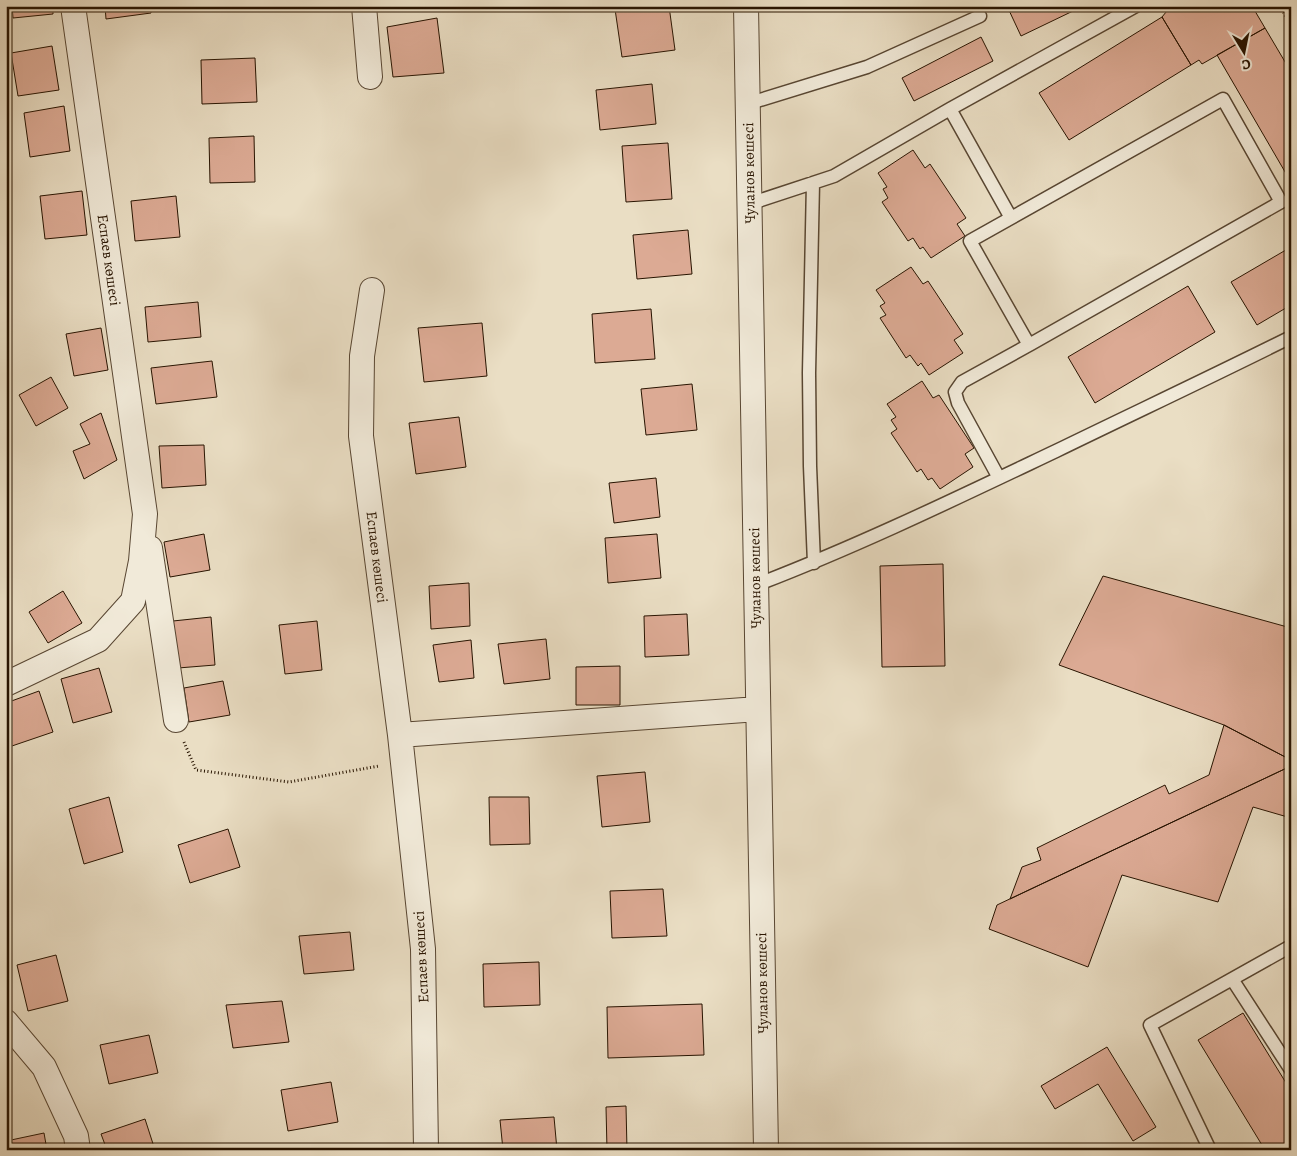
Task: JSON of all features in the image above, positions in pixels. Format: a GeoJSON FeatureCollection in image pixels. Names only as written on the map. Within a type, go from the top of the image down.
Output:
{"type":"FeatureCollection","features":[{"type":"Feature","properties":{"kind":"street","name":"Еспаев көшесі"},"geometry":{"type":"LineString","coordinates":[[73,6],[144,521],[176,720]]}},
{"type":"Feature","properties":{"kind":"street"},"geometry":{"type":"LineString","coordinates":[[364,6],[370,77]]}},
{"type":"Feature","properties":{"kind":"street","name":"Чуланов көшесі"},"geometry":{"type":"LineString","coordinates":[[746,6],[766,1150]]}},
{"type":"Feature","properties":{"kind":"street","name":"Еспаев көшесі"},"geometry":{"type":"LineString","coordinates":[[372,290],[362,356],[362,436],[407,735],[403,762],[422,949],[426,1150]]}},
{"type":"Feature","properties":{"kind":"street"},"geometry":{"type":"LineString","coordinates":[[6,684],[98,640],[133,601],[141,561],[144,521]]}},
{"type":"Feature","properties":{"kind":"street"},"geometry":{"type":"LineString","coordinates":[[407,735],[758,709]]}},
{"type":"Feature","properties":{"kind":"street"},"geometry":{"type":"LineString","coordinates":[[6,1022],[44,1066],[76,1136],[78,1150]]}},
{"type":"Feature","properties":{"kind":"lane"},"geometry":{"type":"LineString","coordinates":[[749,204],[834,176],[1136,6]]}},
{"type":"Feature","properties":{"kind":"lane"},"geometry":{"type":"LineString","coordinates":[[747,104],[867,67],[980,16]]}},
{"type":"Feature","properties":{"kind":"lane"},"geometry":{"type":"LineString","coordinates":[[999,478],[958,403],[955,392],[962,382],[1029,345],[1286,200],[1223,99],[970,241],[1029,345]]}},
{"type":"Feature","properties":{"kind":"lane"},"geometry":{"type":"LineString","coordinates":[[950,109],[1011,218]]}},
{"type":"Feature","properties":{"kind":"lane"},"geometry":{"type":"LineString","coordinates":[[813,183],[809,447],[814,562]]}},
{"type":"Feature","properties":{"kind":"lane"},"geometry":{"type":"LineString","coordinates":[[756,586],[814,562],[999,478],[1214,376],[1291,337]]}},
{"type":"Feature","properties":{"kind":"lane"},"geometry":{"type":"LineString","coordinates":[[1209,1149],[1150,1025],[1291,946]]}},
{"type":"Feature","properties":{"kind":"lane"},"geometry":{"type":"LineString","coordinates":[[1232,979],[1291,1070]]}},
{"type":"Feature","properties":{"kind":"path"},"geometry":{"type":"LineString","coordinates":[[1280,6],[1291,26]]}},
{"type":"Feature","properties":{"kind":"path"},"geometry":{"type":"LineString","coordinates":[[176,720],[196,770],[289,782],[403,762]]}},
{"type":"Feature","properties":{"kind":"building"},"geometry":{"type":"Polygon","coordinates":[[[12,6],[53,6],[53,14],[13,18],[12,6]]]}},
{"type":"Feature","properties":{"kind":"building"},"geometry":{"type":"Polygon","coordinates":[[[105,6],[151,6],[151,13],[106,19],[105,6]]]}},
{"type":"Feature","properties":{"kind":"building"},"geometry":{"type":"Polygon","coordinates":[[[633,6],[669,6],[675,50],[622,57],[615,9],[633,6]]]}},
{"type":"Feature","properties":{"kind":"building"},"geometry":{"type":"Polygon","coordinates":[[[1007,6],[1071,6],[1073,11],[1021,36],[1007,6]]]}},
{"type":"Feature","properties":{"kind":"building"},"geometry":{"type":"Polygon","coordinates":[[[1171,6],[1252,6],[1265,28],[1202,64],[1199,60],[1191,65],[1162,17],[1171,6]]]}},
{"type":"Feature","properties":{"kind":"building"},"geometry":{"type":"Polygon","coordinates":[[[1162,17],[1191,65],[1069,140],[1039,93],[1162,17]]]}},
{"type":"Feature","properties":{"kind":"building"},"geometry":{"type":"Polygon","coordinates":[[[437,18],[444,73],[393,77],[387,27],[437,18]]]}},
{"type":"Feature","properties":{"kind":"building"},"geometry":{"type":"Polygon","coordinates":[[[1265,28],[1291,72],[1291,175],[1288,177],[1217,55],[1265,28]]]}},
{"type":"Feature","properties":{"kind":"building"},"geometry":{"type":"Polygon","coordinates":[[[981,37],[993,61],[914,101],[902,78],[981,37]]]}},
{"type":"Feature","properties":{"kind":"building"},"geometry":{"type":"Polygon","coordinates":[[[52,46],[59,90],[18,96],[11,53],[52,46]]]}},
{"type":"Feature","properties":{"kind":"building"},"geometry":{"type":"Polygon","coordinates":[[[255,58],[257,102],[202,104],[201,60],[255,58]]]}},
{"type":"Feature","properties":{"kind":"building"},"geometry":{"type":"Polygon","coordinates":[[[652,84],[656,124],[600,130],[596,90],[652,84]]]}},
{"type":"Feature","properties":{"kind":"building"},"geometry":{"type":"Polygon","coordinates":[[[64,106],[70,151],[30,157],[24,113],[64,106]]]}},
{"type":"Feature","properties":{"kind":"building"},"geometry":{"type":"Polygon","coordinates":[[[254,136],[255,182],[210,183],[209,138],[254,136]]]}},
{"type":"Feature","properties":{"kind":"building"},"geometry":{"type":"Polygon","coordinates":[[[668,143],[672,199],[626,202],[622,146],[668,143]]]}},
{"type":"Feature","properties":{"kind":"building"},"geometry":{"type":"Polygon","coordinates":[[[913,150],[925,168],[930,164],[966,218],[957,224],[965,236],[931,258],[923,247],[920,249],[913,238],[908,241],[882,202],[888,198],[883,189],[887,187],[878,173],[913,150]]]}},
{"type":"Feature","properties":{"kind":"building"},"geometry":{"type":"Polygon","coordinates":[[[82,191],[87,235],[45,239],[40,196],[82,191]]]}},
{"type":"Feature","properties":{"kind":"building"},"geometry":{"type":"Polygon","coordinates":[[[176,196],[180,237],[135,241],[131,201],[176,196]]]}},
{"type":"Feature","properties":{"kind":"building"},"geometry":{"type":"Polygon","coordinates":[[[688,230],[692,274],[637,279],[633,235],[688,230]]]}},
{"type":"Feature","properties":{"kind":"building"},"geometry":{"type":"Polygon","coordinates":[[[1291,247],[1291,305],[1257,325],[1231,282],[1291,247]]]}},
{"type":"Feature","properties":{"kind":"building"},"geometry":{"type":"Polygon","coordinates":[[[911,267],[923,284],[928,281],[963,334],[954,340],[963,353],[929,375],[921,363],[918,366],[910,355],[906,358],[880,318],[886,315],[880,306],[885,303],[876,290],[911,267]]]}},
{"type":"Feature","properties":{"kind":"building"},"geometry":{"type":"Polygon","coordinates":[[[1188,286],[1215,332],[1095,403],[1068,357],[1188,286]]]}},
{"type":"Feature","properties":{"kind":"building"},"geometry":{"type":"Polygon","coordinates":[[[198,302],[201,337],[148,342],[145,307],[198,302]]]}},
{"type":"Feature","properties":{"kind":"building"},"geometry":{"type":"Polygon","coordinates":[[[651,309],[655,359],[595,363],[592,314],[651,309]]]}},
{"type":"Feature","properties":{"kind":"building"},"geometry":{"type":"Polygon","coordinates":[[[482,323],[487,376],[424,382],[418,328],[482,323]]]}},
{"type":"Feature","properties":{"kind":"building"},"geometry":{"type":"Polygon","coordinates":[[[101,328],[108,370],[74,376],[66,334],[101,328]]]}},
{"type":"Feature","properties":{"kind":"building"},"geometry":{"type":"Polygon","coordinates":[[[212,361],[217,397],[156,404],[151,368],[212,361]]]}},
{"type":"Feature","properties":{"kind":"building"},"geometry":{"type":"Polygon","coordinates":[[[51,377],[68,408],[36,426],[19,395],[51,377]]]}},
{"type":"Feature","properties":{"kind":"building"},"geometry":{"type":"Polygon","coordinates":[[[922,381],[933,398],[939,395],[974,448],[965,454],[973,467],[940,489],[932,478],[928,480],[921,469],[917,472],[891,433],[897,429],[891,420],[896,417],[887,404],[922,381]]]}},
{"type":"Feature","properties":{"kind":"building"},"geometry":{"type":"Polygon","coordinates":[[[692,384],[697,430],[646,435],[641,389],[692,384]]]}},
{"type":"Feature","properties":{"kind":"building"},"geometry":{"type":"Polygon","coordinates":[[[101,413],[117,460],[84,479],[73,451],[90,444],[80,424],[101,413]]]}},
{"type":"Feature","properties":{"kind":"building"},"geometry":{"type":"Polygon","coordinates":[[[459,417],[466,467],[416,474],[409,423],[459,417]]]}},
{"type":"Feature","properties":{"kind":"building"},"geometry":{"type":"Polygon","coordinates":[[[204,445],[206,485],[162,488],[159,446],[204,445]]]}},
{"type":"Feature","properties":{"kind":"building"},"geometry":{"type":"Polygon","coordinates":[[[656,478],[660,517],[614,523],[609,483],[656,478]]]}},
{"type":"Feature","properties":{"kind":"building"},"geometry":{"type":"Polygon","coordinates":[[[204,534],[210,570],[170,577],[164,542],[204,534]]]}},
{"type":"Feature","properties":{"kind":"building"},"geometry":{"type":"Polygon","coordinates":[[[657,534],[661,578],[608,583],[605,538],[657,534]]]}},
{"type":"Feature","properties":{"kind":"building"},"geometry":{"type":"Polygon","coordinates":[[[943,564],[945,666],[882,667],[880,566],[943,564]]]}},
{"type":"Feature","properties":{"kind":"building"},"geometry":{"type":"Polygon","coordinates":[[[1103,576],[1291,628],[1291,760],[1224,725],[1059,665],[1103,576]]]}},
{"type":"Feature","properties":{"kind":"building"},"geometry":{"type":"Polygon","coordinates":[[[469,583],[470,626],[431,629],[429,586],[469,583]]]}},
{"type":"Feature","properties":{"kind":"building"},"geometry":{"type":"Polygon","coordinates":[[[63,591],[82,623],[48,643],[29,612],[63,591]]]}},
{"type":"Feature","properties":{"kind":"building"},"geometry":{"type":"Polygon","coordinates":[[[687,614],[689,655],[645,657],[644,616],[687,614]]]}},
{"type":"Feature","properties":{"kind":"building"},"geometry":{"type":"Polygon","coordinates":[[[211,617],[215,665],[178,668],[173,621],[211,617]]]}},
{"type":"Feature","properties":{"kind":"building"},"geometry":{"type":"Polygon","coordinates":[[[317,621],[322,670],[285,674],[279,625],[317,621]]]}},
{"type":"Feature","properties":{"kind":"building"},"geometry":{"type":"Polygon","coordinates":[[[546,639],[550,679],[504,684],[498,644],[546,639]]]}},
{"type":"Feature","properties":{"kind":"building"},"geometry":{"type":"Polygon","coordinates":[[[471,640],[474,678],[439,682],[433,645],[471,640]]]}},
{"type":"Feature","properties":{"kind":"building"},"geometry":{"type":"Polygon","coordinates":[[[620,666],[620,705],[576,705],[576,667],[620,666]]]}},
{"type":"Feature","properties":{"kind":"building"},"geometry":{"type":"Polygon","coordinates":[[[99,668],[112,712],[73,723],[61,679],[99,668]]]}},
{"type":"Feature","properties":{"kind":"building"},"geometry":{"type":"Polygon","coordinates":[[[223,681],[230,715],[189,722],[184,688],[223,681]]]}},
{"type":"Feature","properties":{"kind":"building"},"geometry":{"type":"Polygon","coordinates":[[[39,691],[53,732],[6,748],[6,703],[39,691]]]}},
{"type":"Feature","properties":{"kind":"building"},"geometry":{"type":"Polygon","coordinates":[[[1224,725],[1291,760],[1291,766],[1010,899],[1022,867],[1041,860],[1037,848],[1165,785],[1169,794],[1209,775],[1224,725]]]}},
{"type":"Feature","properties":{"kind":"building"},"geometry":{"type":"Polygon","coordinates":[[[1291,766],[1291,818],[1253,807],[1218,902],[1122,875],[1088,967],[989,929],[997,905],[1291,766]]]}},
{"type":"Feature","properties":{"kind":"building"},"geometry":{"type":"Polygon","coordinates":[[[645,772],[650,822],[602,827],[597,776],[645,772]]]}},
{"type":"Feature","properties":{"kind":"building"},"geometry":{"type":"Polygon","coordinates":[[[109,797],[123,852],[84,864],[69,809],[109,797]]]}},
{"type":"Feature","properties":{"kind":"building"},"geometry":{"type":"Polygon","coordinates":[[[489,797],[529,797],[530,844],[490,845],[489,797]]]}},
{"type":"Feature","properties":{"kind":"building"},"geometry":{"type":"Polygon","coordinates":[[[228,829],[240,867],[190,883],[178,845],[228,829]]]}},
{"type":"Feature","properties":{"kind":"building"},"geometry":{"type":"Polygon","coordinates":[[[663,889],[667,936],[612,938],[610,891],[663,889]]]}},
{"type":"Feature","properties":{"kind":"building"},"geometry":{"type":"Polygon","coordinates":[[[350,932],[354,970],[304,974],[299,936],[350,932]]]}},
{"type":"Feature","properties":{"kind":"building"},"geometry":{"type":"Polygon","coordinates":[[[56,955],[68,1001],[28,1011],[17,965],[56,955]]]}},
{"type":"Feature","properties":{"kind":"building"},"geometry":{"type":"Polygon","coordinates":[[[539,962],[540,1005],[484,1007],[483,964],[539,962]]]}},
{"type":"Feature","properties":{"kind":"building"},"geometry":{"type":"Polygon","coordinates":[[[282,1001],[289,1042],[233,1048],[226,1005],[282,1001]]]}},
{"type":"Feature","properties":{"kind":"building"},"geometry":{"type":"Polygon","coordinates":[[[702,1004],[704,1055],[608,1058],[607,1007],[702,1004]]]}},
{"type":"Feature","properties":{"kind":"building"},"geometry":{"type":"Polygon","coordinates":[[[1243,1013],[1291,1091],[1291,1147],[1286,1150],[1265,1150],[1198,1040],[1243,1013]]]}},
{"type":"Feature","properties":{"kind":"building"},"geometry":{"type":"Polygon","coordinates":[[[149,1035],[158,1073],[109,1084],[100,1045],[149,1035]]]}},
{"type":"Feature","properties":{"kind":"building"},"geometry":{"type":"Polygon","coordinates":[[[1107,1047],[1156,1127],[1133,1141],[1098,1084],[1055,1109],[1041,1086],[1107,1047]]]}},
{"type":"Feature","properties":{"kind":"building"},"geometry":{"type":"Polygon","coordinates":[[[331,1082],[338,1122],[288,1131],[281,1090],[331,1082]]]}},
{"type":"Feature","properties":{"kind":"building"},"geometry":{"type":"Polygon","coordinates":[[[626,1106],[627,1150],[607,1150],[606,1107],[626,1106]]]}},
{"type":"Feature","properties":{"kind":"building"},"geometry":{"type":"Polygon","coordinates":[[[554,1117],[557,1150],[503,1150],[500,1120],[554,1117]]]}},
{"type":"Feature","properties":{"kind":"building"},"geometry":{"type":"Polygon","coordinates":[[[145,1119],[155,1150],[107,1150],[101,1134],[145,1119]]]}},
{"type":"Feature","properties":{"kind":"building"},"geometry":{"type":"Polygon","coordinates":[[[44,1133],[47,1150],[13,1150],[11,1140],[44,1133]]]}}]}
